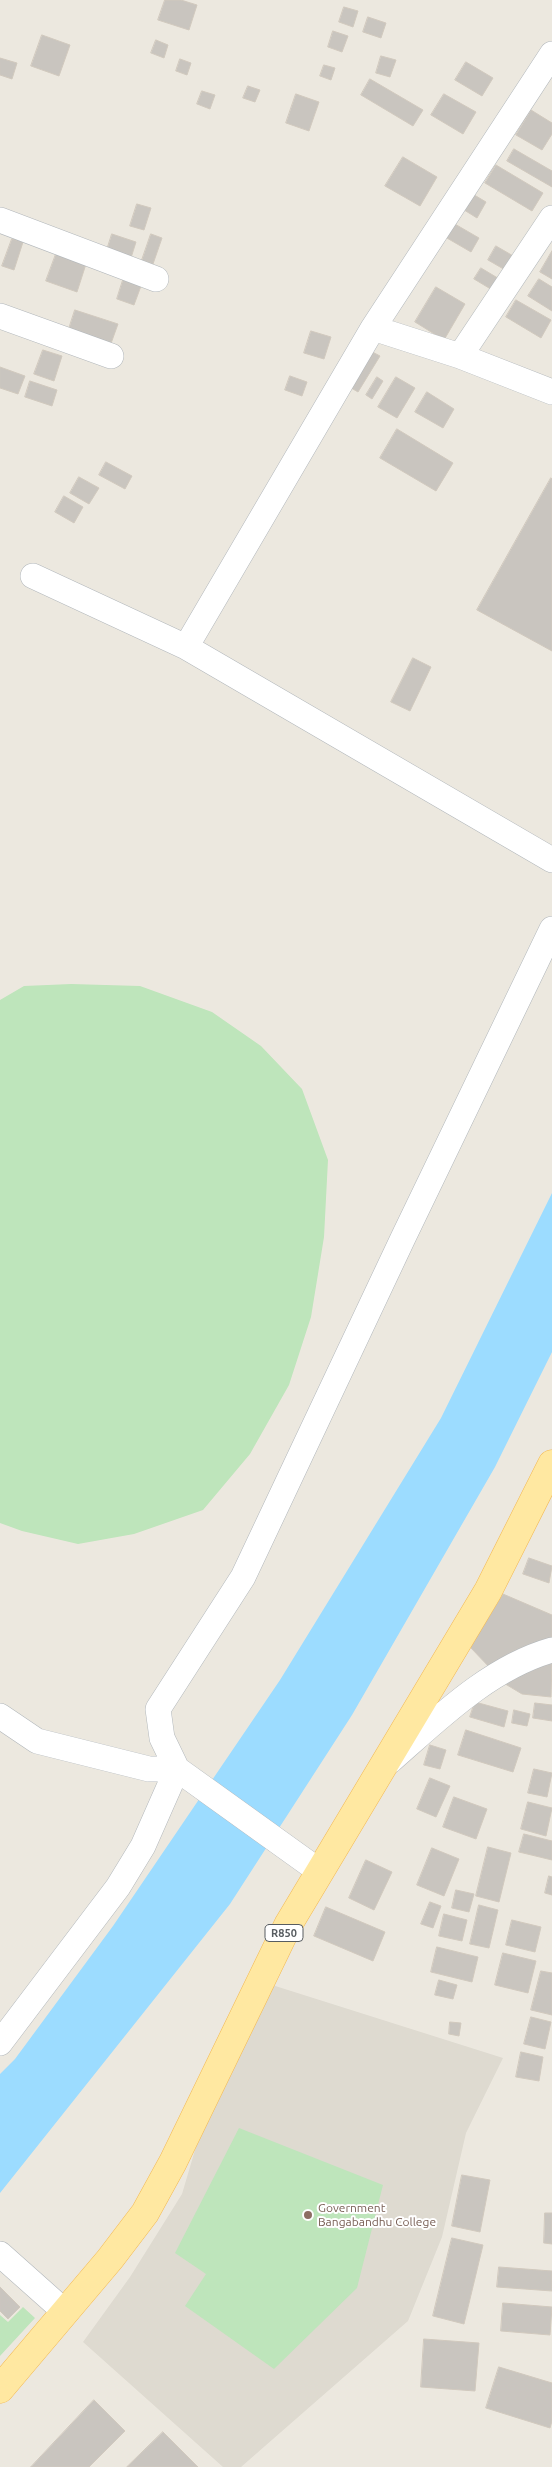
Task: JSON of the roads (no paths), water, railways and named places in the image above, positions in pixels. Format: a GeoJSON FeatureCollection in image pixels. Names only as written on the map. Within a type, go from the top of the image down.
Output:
{"type":"FeatureCollection","features":[{"type":"Feature","properties":{"kind":"main road","name":"R850"},"geometry":{"type":"LineString","coordinates":[[0,2389],[64,2311],[110,2259],[145,2213],[173,2162],[263,1972],[319,1871],[488,1591],[552,1464]]}},
{"type":"Feature","properties":{"kind":"street"},"geometry":{"type":"LineString","coordinates":[[186,647],[373,328],[552,54]]}},
{"type":"Feature","properties":{"kind":"street"},"geometry":{"type":"LineString","coordinates":[[460,356],[552,218]]}},
{"type":"Feature","properties":{"kind":"street"},"geometry":{"type":"LineString","coordinates":[[0,220],[156,279]]}},
{"type":"Feature","properties":{"kind":"street"},"geometry":{"type":"LineString","coordinates":[[0,316],[111,356]]}},
{"type":"Feature","properties":{"kind":"street"},"geometry":{"type":"LineString","coordinates":[[373,328],[460,356],[552,392]]}},
{"type":"Feature","properties":{"kind":"street"},"geometry":{"type":"LineString","coordinates":[[33,576],[186,647],[552,860]]}},
{"type":"Feature","properties":{"kind":"street"},"geometry":{"type":"LineString","coordinates":[[319,1871],[183,1773],[162,1738],[158,1710],[244,1577],[403,1238],[552,929]]}},
{"type":"Feature","properties":{"kind":"street"},"geometry":{"type":"LineString","coordinates":[[384,1766],[446,1712],[488,1681],[516,1664],[552,1650]]}},
{"type":"Feature","properties":{"kind":"street"},"geometry":{"type":"LineString","coordinates":[[0,1716],[37,1741],[149,1769],[183,1773]]}},
{"type":"Feature","properties":{"kind":"street"},"geometry":{"type":"LineString","coordinates":[[0,2043],[118,1887],[183,1773]]}},
{"type":"Feature","properties":{"kind":"street"},"geometry":{"type":"LineString","coordinates":[[0,2254],[64,2311]]}},
{"type":"Feature","properties":{"kind":"water"},"geometry":{"type":"Polygon","coordinates":[[[552,1193],[552,1352],[495,1467],[352,1715],[230,1904],[0,2193],[0,2074],[15,2059],[113,1926],[280,1680],[441,1418],[552,1193]]]}},
{"type":"Feature","properties":{"kind":"place","name":"Government Bangabandhu College"},"geometry":{"type":"Point","coordinates":[308,2215]}}]}
